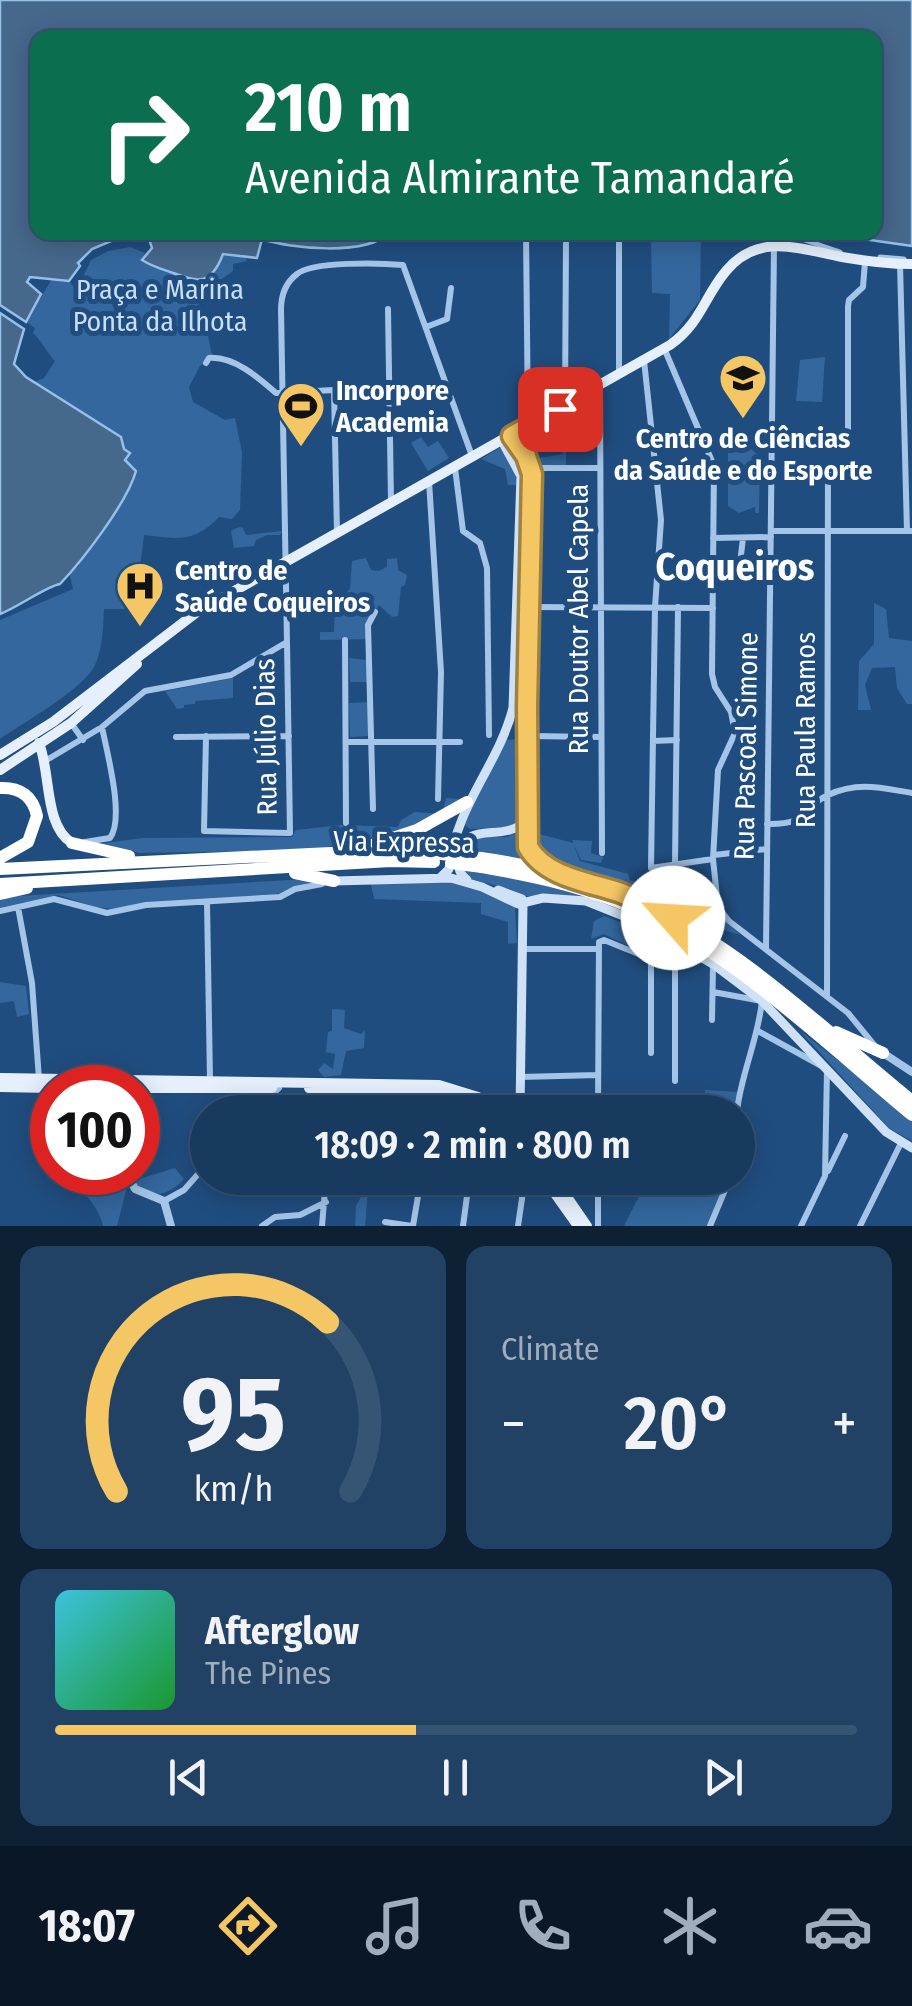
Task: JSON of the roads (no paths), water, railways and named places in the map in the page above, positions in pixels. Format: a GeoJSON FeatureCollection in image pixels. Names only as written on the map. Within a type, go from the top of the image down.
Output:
{"type":"FeatureCollection","features":[{"type":"Feature","properties":{"kind":"highway"},"geometry":{"type":"LineString","coordinates":[[0,788],[26,795],[37,816],[28,842],[0,858]]}},
{"type":"Feature","properties":{"kind":"highway"},"geometry":{"type":"LineString","coordinates":[[351,852],[417,830],[467,802]]}},
{"type":"Feature","properties":{"kind":"highway"},"geometry":{"type":"LineString","coordinates":[[527,820],[528,847],[539,862],[555,872]]}},
{"type":"Feature","properties":{"kind":"highway"},"geometry":{"type":"LineString","coordinates":[[72,843],[120,856],[186,860]]}},
{"type":"Feature","properties":{"kind":"highway","name":"Via Expressa"},"geometry":{"type":"LineString","coordinates":[[0,869],[351,852],[433,857],[555,872],[624,894],[692,928],[775,986],[912,1101]]}},
{"type":"Feature","properties":{"kind":"highway","name":"Via Expressa"},"geometry":{"type":"LineString","coordinates":[[0,884],[433,857]]}},
{"type":"Feature","properties":{"kind":"highway","name":"Via Expressa"},"geometry":{"type":"LineString","coordinates":[[481,862],[617,902],[691,940],[737,972],[912,1115]]}},
{"type":"Feature","properties":{"kind":"highway"},"geometry":{"type":"LineString","coordinates":[[257,870],[302,873],[334,882]]}},
{"type":"Feature","properties":{"kind":"highway"},"geometry":{"type":"LineString","coordinates":[[0,894],[61,880]]}},
{"type":"Feature","properties":{"kind":"highway"},"geometry":{"type":"LineString","coordinates":[[824,1029],[883,1054]]}},
{"type":"Feature","properties":{"kind":"main road"},"geometry":{"type":"LineString","coordinates":[[4,766],[28,753],[37,740],[197,612],[664,348],[694,324],[718,282],[752,250],[774,245],[865,260],[908,262]]}},
{"type":"Feature","properties":{"kind":"main road"},"geometry":{"type":"LineString","coordinates":[[460,823],[477,833],[514,831],[527,820],[532,468],[507,438]]}},
{"type":"Feature","properties":{"kind":"main road"},"geometry":{"type":"LineString","coordinates":[[441,877],[450,869],[467,802],[504,735],[513,708],[520,470],[507,438]]}},
{"type":"Feature","properties":{"kind":"main road"},"geometry":{"type":"LineString","coordinates":[[520,470],[532,468]]}},
{"type":"Feature","properties":{"kind":"main road"},"geometry":{"type":"LineString","coordinates":[[0,755],[72,723],[148,650]]}},
{"type":"Feature","properties":{"kind":"main road"},"geometry":{"type":"LineString","coordinates":[[513,708],[520,712],[527,707]]}},
{"type":"Feature","properties":{"kind":"main road"},"geometry":{"type":"LineString","coordinates":[[504,735],[527,736]]}},
{"type":"Feature","properties":{"kind":"main road"},"geometry":{"type":"LineString","coordinates":[[37,740],[45,762],[54,822],[61,835],[72,843]]}},
{"type":"Feature","properties":{"kind":"main road"},"geometry":{"type":"LineString","coordinates":[[15,746],[45,762]]}},
{"type":"Feature","properties":{"kind":"main road"},"geometry":{"type":"LineString","coordinates":[[469,882],[459,868],[460,850],[477,833]]}},
{"type":"Feature","properties":{"kind":"main road"},"geometry":{"type":"LineString","coordinates":[[334,882],[441,877],[522,899],[520,1095]]}},
{"type":"Feature","properties":{"kind":"main road"},"geometry":{"type":"LineString","coordinates":[[521,906],[542,898],[586,901],[641,923],[713,964],[762,1002],[901,1143],[912,1148]]}},
{"type":"Feature","properties":{"kind":"main road"},"geometry":{"type":"LineString","coordinates":[[0,1078],[30,1078]]}},
{"type":"Feature","properties":{"kind":"main road"},"geometry":{"type":"LineString","coordinates":[[160,1079],[416,1088],[464,1091],[471,1095]]}},
{"type":"Feature","properties":{"kind":"main road"},"geometry":{"type":"LineString","coordinates":[[0,1087],[30,1088]]}},
{"type":"Feature","properties":{"kind":"main road"},"geometry":{"type":"LineString","coordinates":[[160,1088],[416,1088],[446,1095]]}},
{"type":"Feature","properties":{"kind":"main road"},"geometry":{"type":"LineString","coordinates":[[556,1195],[578,1226]]}},
{"type":"Feature","properties":{"kind":"main road"},"geometry":{"type":"LineString","coordinates":[[566,1195],[587,1226]]}},
{"type":"Feature","properties":{"kind":"street"},"geometry":{"type":"LineString","coordinates":[[526,240],[528,427]]}},
{"type":"Feature","properties":{"kind":"street"},"geometry":{"type":"LineString","coordinates":[[565,406],[566,240]]}},
{"type":"Feature","properties":{"kind":"street"},"geometry":{"type":"LineString","coordinates":[[618,373],[619,240]]}},
{"type":"Feature","properties":{"kind":"street"},"geometry":{"type":"LineString","coordinates":[[713,538],[910,531],[908,262],[844,253],[805,240]]}},
{"type":"Feature","properties":{"kind":"street","name":"Rua Pascoal Simone"},"geometry":{"type":"LineString","coordinates":[[766,948],[774,245]]}},
{"type":"Feature","properties":{"kind":"street"},"geometry":{"type":"LineString","coordinates":[[848,436],[848,306],[863,287],[865,260]]}},
{"type":"Feature","properties":{"kind":"street","name":"Rua Júlio Dias"},"geometry":{"type":"LineString","coordinates":[[206,736],[204,831],[290,833],[281,298],[297,274],[312,267],[402,264],[426,326]]}},
{"type":"Feature","properties":{"kind":"street"},"geometry":{"type":"LineString","coordinates":[[451,288],[447,319],[426,326],[472,457]]}},
{"type":"Feature","properties":{"kind":"street"},"geometry":{"type":"LineString","coordinates":[[388,309],[391,502]]}},
{"type":"Feature","properties":{"kind":"street"},"geometry":{"type":"LineString","coordinates":[[664,348],[712,458],[713,680],[731,712],[735,733],[720,762],[717,790],[713,857],[718,907],[729,921],[854,1018],[883,1054],[912,1072]]}},
{"type":"Feature","properties":{"kind":"street"},"geometry":{"type":"LineString","coordinates":[[206,363],[209,358],[223,359],[263,380],[274,393],[334,390],[337,534]]}},
{"type":"Feature","properties":{"kind":"street"},"geometry":{"type":"LineString","coordinates":[[644,359],[661,502],[655,608],[651,868],[767,849]]}},
{"type":"Feature","properties":{"kind":"street","name":"Rua Doutor Abel Capela"},"geometry":{"type":"LineString","coordinates":[[600,384],[602,853]]}},
{"type":"Feature","properties":{"kind":"street","name":"Rua Paula Ramos"},"geometry":{"type":"LineString","coordinates":[[827,996],[828,464]]}},
{"type":"Feature","properties":{"kind":"street"},"geometry":{"type":"LineString","coordinates":[[454,466],[463,531],[480,543],[488,568],[488,735]]}},
{"type":"Feature","properties":{"kind":"street"},"geometry":{"type":"LineString","coordinates":[[532,468],[600,468]]}},
{"type":"Feature","properties":{"kind":"street"},"geometry":{"type":"LineString","coordinates":[[428,480],[440,656],[438,799]]}},
{"type":"Feature","properties":{"kind":"street"},"geometry":{"type":"LineString","coordinates":[[741,555],[743,538]]}},
{"type":"Feature","properties":{"kind":"street"},"geometry":{"type":"LineString","coordinates":[[530,607],[713,608]]}},
{"type":"Feature","properties":{"kind":"street"},"geometry":{"type":"LineString","coordinates":[[676,864],[678,608]]}},
{"type":"Feature","properties":{"kind":"street"},"geometry":{"type":"LineString","coordinates":[[373,809],[368,625],[375,612]]}},
{"type":"Feature","properties":{"kind":"street"},"geometry":{"type":"LineString","coordinates":[[345,640],[346,824]]}},
{"type":"Feature","properties":{"kind":"street"},"geometry":{"type":"LineString","coordinates":[[45,762],[102,728],[144,691],[230,675],[286,642]]}},
{"type":"Feature","properties":{"kind":"street"},"geometry":{"type":"LineString","coordinates":[[72,723],[83,740]]}},
{"type":"Feature","properties":{"kind":"street"},"geometry":{"type":"LineString","coordinates":[[72,843],[110,838],[115,830],[102,728]]}},
{"type":"Feature","properties":{"kind":"street"},"geometry":{"type":"LineString","coordinates":[[176,737],[289,736]]}},
{"type":"Feature","properties":{"kind":"street"},"geometry":{"type":"LineString","coordinates":[[527,736],[602,737]]}},
{"type":"Feature","properties":{"kind":"street"},"geometry":{"type":"LineString","coordinates":[[653,741],[677,740]]}},
{"type":"Feature","properties":{"kind":"street"},"geometry":{"type":"LineString","coordinates":[[346,742],[460,742]]}},
{"type":"Feature","properties":{"kind":"street"},"geometry":{"type":"LineString","coordinates":[[767,824],[795,823],[827,796],[868,785],[912,793]]}},
{"type":"Feature","properties":{"kind":"street"},"geometry":{"type":"LineString","coordinates":[[717,790],[727,790]]}},
{"type":"Feature","properties":{"kind":"street"},"geometry":{"type":"LineString","coordinates":[[0,911],[63,900],[108,913],[146,906],[280,896],[303,886],[334,882]]}},
{"type":"Feature","properties":{"kind":"street"},"geometry":{"type":"LineString","coordinates":[[207,902],[210,1080]]}},
{"type":"Feature","properties":{"kind":"street"},"geometry":{"type":"LineString","coordinates":[[18,906],[32,983],[38,1065]]}},
{"type":"Feature","properties":{"kind":"street"},"geometry":{"type":"LineString","coordinates":[[598,1095],[599,942],[604,940],[651,959],[695,954]]}},
{"type":"Feature","properties":{"kind":"street"},"geometry":{"type":"LineString","coordinates":[[521,949],[597,949]]}},
{"type":"Feature","properties":{"kind":"street"},"geometry":{"type":"LineString","coordinates":[[674,1081],[675,956]]}},
{"type":"Feature","properties":{"kind":"street"},"geometry":{"type":"LineString","coordinates":[[651,959],[651,1054]]}},
{"type":"Feature","properties":{"kind":"street"},"geometry":{"type":"LineString","coordinates":[[712,1020],[713,964]]}},
{"type":"Feature","properties":{"kind":"street"},"geometry":{"type":"LineString","coordinates":[[713,992],[762,1002],[741,1095]]}},
{"type":"Feature","properties":{"kind":"street"},"geometry":{"type":"LineString","coordinates":[[758,1031],[827,1069],[825,1176]]}},
{"type":"Feature","properties":{"kind":"street"},"geometry":{"type":"LineString","coordinates":[[520,1076],[598,1075]]}},
{"type":"Feature","properties":{"kind":"street"},"geometry":{"type":"LineString","coordinates":[[271,1095],[279,1088]]}},
{"type":"Feature","properties":{"kind":"street"},"geometry":{"type":"LineString","coordinates":[[328,1089],[328,1095]]}},
{"type":"Feature","properties":{"kind":"street"},"geometry":{"type":"LineString","coordinates":[[801,1226],[845,1136]]}},
{"type":"Feature","properties":{"kind":"street"},"geometry":{"type":"LineString","coordinates":[[860,1226],[901,1143]]}},
{"type":"Feature","properties":{"kind":"street"},"geometry":{"type":"LineString","coordinates":[[145,1195],[164,1201],[190,1184]]}},
{"type":"Feature","properties":{"kind":"street"},"geometry":{"type":"LineString","coordinates":[[322,1226],[326,1195]]}},
{"type":"Feature","properties":{"kind":"street"},"geometry":{"type":"LineString","coordinates":[[385,1222],[412,1226],[418,1195]]}},
{"type":"Feature","properties":{"kind":"street"},"geometry":{"type":"LineString","coordinates":[[518,1226],[523,1195]]}},
{"type":"Feature","properties":{"kind":"street"},"geometry":{"type":"LineString","coordinates":[[598,1195],[598,1226]]}},
{"type":"Feature","properties":{"kind":"street"},"geometry":{"type":"LineString","coordinates":[[710,1226],[723,1195]]}},
{"type":"Feature","properties":{"kind":"street"},"geometry":{"type":"LineString","coordinates":[[463,1226],[467,1196]]}},
{"type":"Feature","properties":{"kind":"street"},"geometry":{"type":"LineString","coordinates":[[164,1201],[171,1226]]}},
{"type":"Feature","properties":{"kind":"street"},"geometry":{"type":"LineString","coordinates":[[262,1226],[275,1216],[300,1215],[326,1202]]}},
{"type":"Feature","properties":{"kind":"place","name":"Centro de Ciências da Saúde e do Esporte"},"geometry":{"type":"Point","coordinates":[743,420]}},
{"type":"Feature","properties":{"kind":"place","name":"Incorpore Academia"},"geometry":{"type":"Point","coordinates":[301,448]}},
{"type":"Feature","properties":{"kind":"place","name":"Centro de Saúde Coqueiros"},"geometry":{"type":"Point","coordinates":[140,628]}},
{"type":"Feature","properties":{"kind":"district","name":"Coqueiros"},"geometry":{"type":"Point","coordinates":[735,567]}},
{"type":"Feature","properties":{"kind":"park label","name":"Praça e Marina Ponta da Ilhota"},"geometry":{"type":"Point","coordinates":[160,305]}}]}
